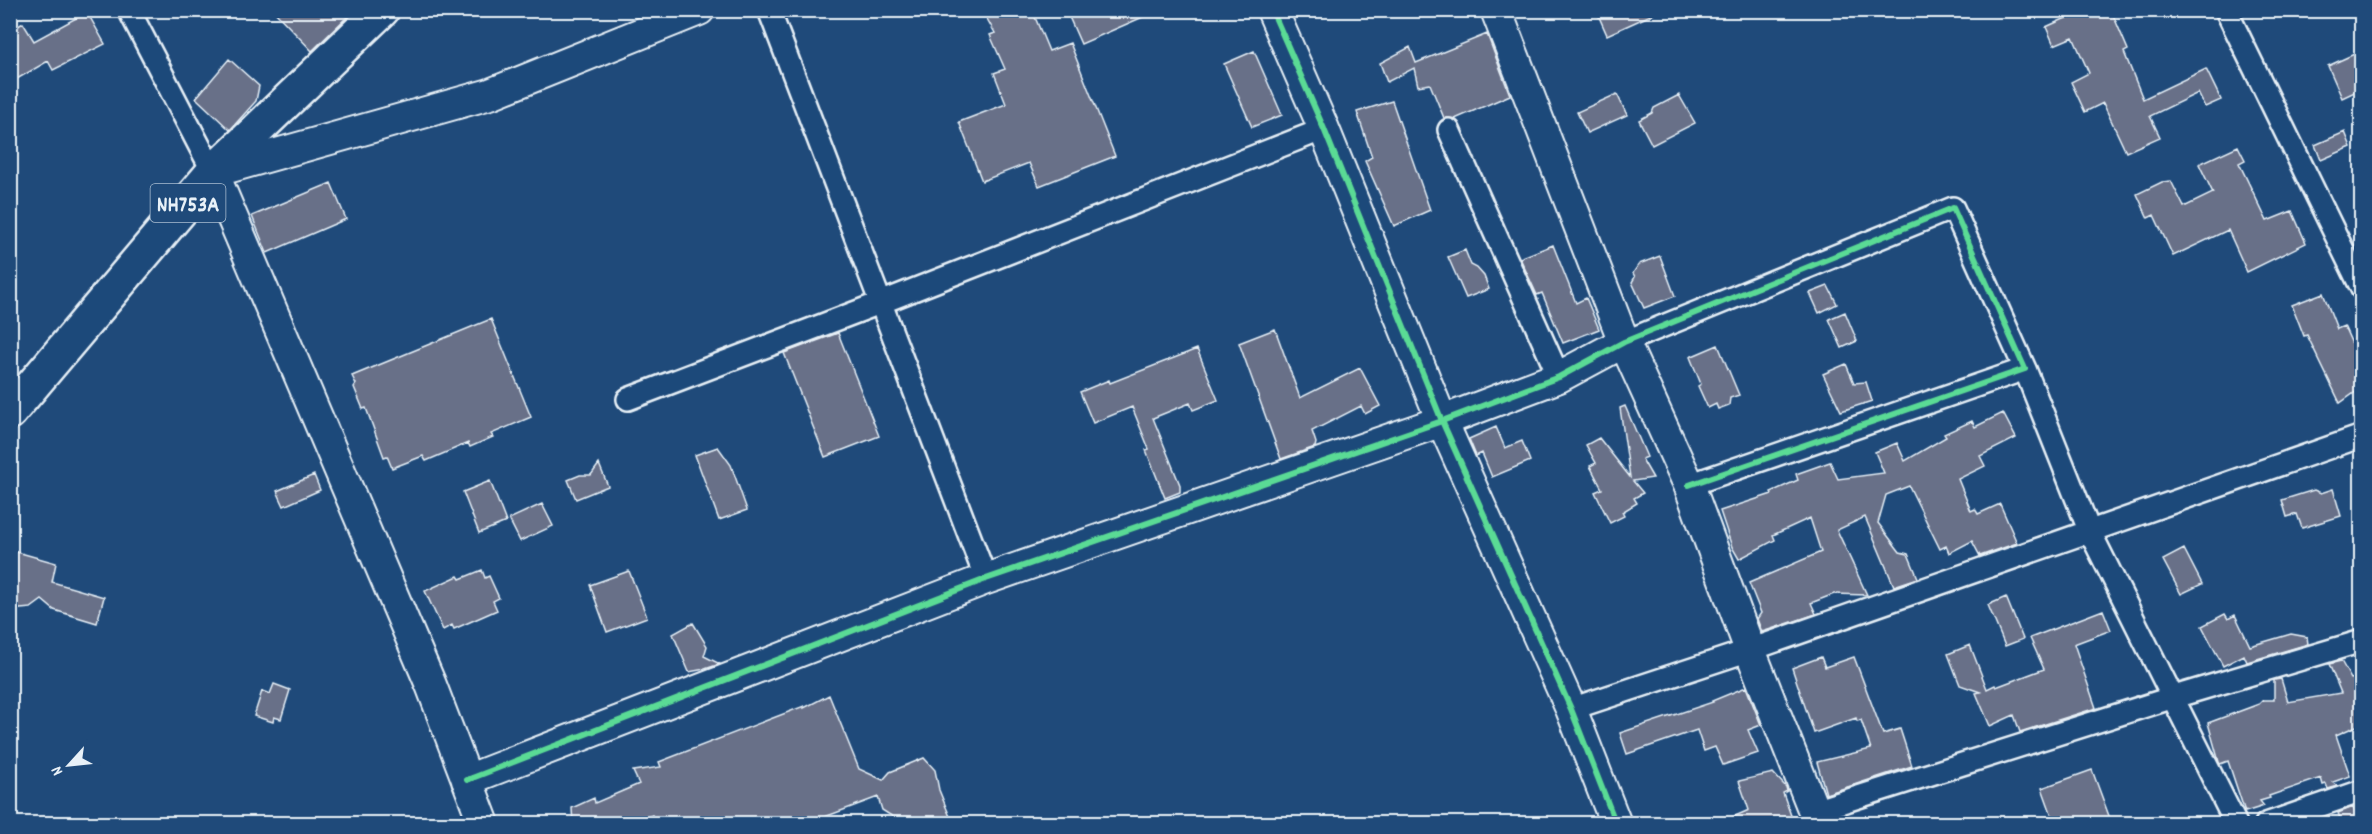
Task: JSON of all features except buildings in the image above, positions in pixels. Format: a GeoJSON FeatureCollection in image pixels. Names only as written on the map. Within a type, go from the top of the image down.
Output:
{"type":"FeatureCollection","features":[{"type":"Feature","properties":{"kind":"highway","name":"NH753A"},"geometry":{"type":"LineString","coordinates":[[10,412],[213,172],[382,10]]}},
{"type":"Feature","properties":{"kind":"street"},"geometry":{"type":"LineString","coordinates":[[129,10],[213,172],[431,684],[484,824]]}},
{"type":"Feature","properties":{"kind":"street"},"geometry":{"type":"LineString","coordinates":[[213,172],[490,94],[699,10]]}},
{"type":"Feature","properties":{"kind":"street"},"geometry":{"type":"LineString","coordinates":[[769,10],[986,579]]}},
{"type":"Feature","properties":{"kind":"street"},"geometry":{"type":"LineString","coordinates":[[1272,10],[1324,129],[1442,421],[1570,709],[1616,824]]}},
{"type":"Feature","properties":{"kind":"street"},"geometry":{"type":"LineString","coordinates":[[1496,10],[1624,342],[1689,485],[1750,650],[1816,817],[2174,697],[2361,641]]}},
{"type":"Feature","properties":{"kind":"street"},"geometry":{"type":"LineString","coordinates":[[2226,10],[2361,289]]}},
{"type":"Feature","properties":{"kind":"street"},"geometry":{"type":"LineString","coordinates":[[628,399],[1324,129]]}},
{"type":"Feature","properties":{"kind":"street"},"geometry":{"type":"LineString","coordinates":[[1449,130],[1559,377]]}},
{"type":"Feature","properties":{"kind":"street"},"geometry":{"type":"LineString","coordinates":[[467,780],[986,579],[1442,421],[1559,377],[1624,342],[1953,208],[2025,369],[2089,530],[2236,824]]}},
{"type":"Feature","properties":{"kind":"street"},"geometry":{"type":"LineString","coordinates":[[1689,485],[2025,369]]}},
{"type":"Feature","properties":{"kind":"street"},"geometry":{"type":"LineString","coordinates":[[1570,709],[1750,650],[2361,436]]}},
{"type":"Feature","properties":{"kind":"street"},"geometry":{"type":"LineString","coordinates":[[2266,824],[2361,791]]}},
{"type":"Feature","properties":{"kind":"cycle path"},"geometry":{"type":"LineString","coordinates":[[1272,10],[1324,129],[1442,421],[1571,709],[1616,824]]}},
{"type":"Feature","properties":{"kind":"cycle path"},"geometry":{"type":"LineString","coordinates":[[467,780],[986,579],[1442,421],[1559,377],[1624,342],[1953,208],[2025,369],[1689,485]]}}]}
